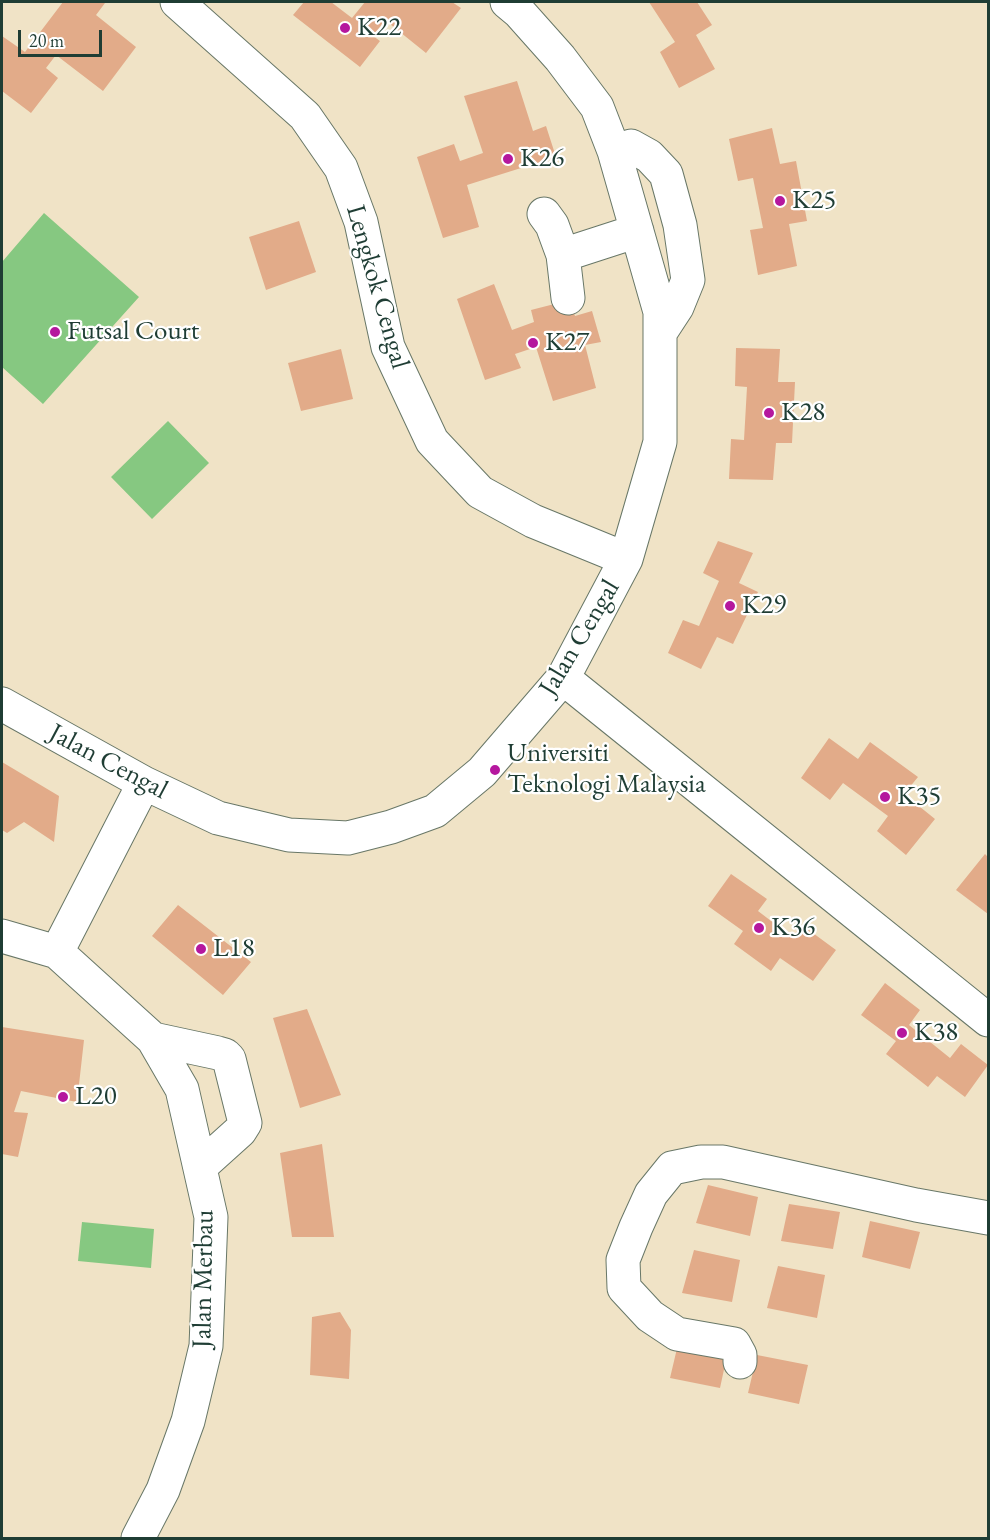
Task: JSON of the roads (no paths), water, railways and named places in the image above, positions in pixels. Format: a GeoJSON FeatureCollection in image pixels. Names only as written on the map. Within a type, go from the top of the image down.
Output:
{"type":"FeatureCollection","features":[{"type":"Feature","properties":{"kind":"street","name":"Lengkok Cengal"},"geometry":{"type":"LineString","coordinates":[[177,2],[305,116],[341,168],[361,222],[388,347],[432,441],[480,492],[533,521],[626,559]]}},
{"type":"Feature","properties":{"kind":"street","name":"Jalan Cengal"},"geometry":{"type":"LineString","coordinates":[[2,704],[144,783],[218,818],[290,835],[348,838],[392,827],[435,812],[482,772],[563,678],[626,559],[660,442],[660,312],[614,151],[597,107],[519,5]]}},
{"type":"Feature","properties":{"kind":"street"},"geometry":{"type":"LineString","coordinates":[[614,151],[631,146],[649,156],[666,174],[680,225],[687,280],[677,307],[660,333]]}},
{"type":"Feature","properties":{"kind":"street"},"geometry":{"type":"LineString","coordinates":[[544,214],[552,225],[563,255],[568,297]]}},
{"type":"Feature","properties":{"kind":"street"},"geometry":{"type":"LineString","coordinates":[[563,255],[637,231]]}},
{"type":"Feature","properties":{"kind":"street"},"geometry":{"type":"LineString","coordinates":[[563,678],[988,1020]]}},
{"type":"Feature","properties":{"kind":"street"},"geometry":{"type":"LineString","coordinates":[[57,952],[144,783]]}},
{"type":"Feature","properties":{"kind":"street","name":"Jalan Merbau"},"geometry":{"type":"LineString","coordinates":[[2,936],[57,952],[153,1039],[182,1089],[200,1167],[211,1217],[206,1346],[188,1420],[163,1490],[138,1539]]}},
{"type":"Feature","properties":{"kind":"street"},"geometry":{"type":"LineString","coordinates":[[153,1039],[218,1053],[229,1059],[245,1123],[240,1131],[200,1167]]}},
{"type":"Feature","properties":{"kind":"street"},"geometry":{"type":"LineString","coordinates":[[740,1362],[740,1355],[734,1344],[677,1334],[650,1316],[624,1287],[623,1260],[636,1227],[651,1194],[672,1168],[702,1162],[723,1162],[916,1205],[988,1218]]}},
{"type":"Feature","properties":{"kind":"place","name":"K22"},"geometry":{"type":"Point","coordinates":[345,28]}},
{"type":"Feature","properties":{"kind":"place","name":"K26"},"geometry":{"type":"Point","coordinates":[508,159]}},
{"type":"Feature","properties":{"kind":"place","name":"K25"},"geometry":{"type":"Point","coordinates":[780,201]}},
{"type":"Feature","properties":{"kind":"place","name":"Futsal Court"},"geometry":{"type":"Point","coordinates":[55,332]}},
{"type":"Feature","properties":{"kind":"place","name":"K27"},"geometry":{"type":"Point","coordinates":[533,343]}},
{"type":"Feature","properties":{"kind":"place","name":"K28"},"geometry":{"type":"Point","coordinates":[769,413]}},
{"type":"Feature","properties":{"kind":"place","name":"K29"},"geometry":{"type":"Point","coordinates":[730,606]}},
{"type":"Feature","properties":{"kind":"place","name":"Universiti Teknologi Malaysia"},"geometry":{"type":"Point","coordinates":[495,770]}},
{"type":"Feature","properties":{"kind":"place","name":"K35"},"geometry":{"type":"Point","coordinates":[885,797]}},
{"type":"Feature","properties":{"kind":"place","name":"K36"},"geometry":{"type":"Point","coordinates":[759,928]}},
{"type":"Feature","properties":{"kind":"place","name":"L18"},"geometry":{"type":"Point","coordinates":[201,949]}},
{"type":"Feature","properties":{"kind":"place","name":"K38"},"geometry":{"type":"Point","coordinates":[902,1033]}},
{"type":"Feature","properties":{"kind":"place","name":"L20"},"geometry":{"type":"Point","coordinates":[63,1097]}}]}
